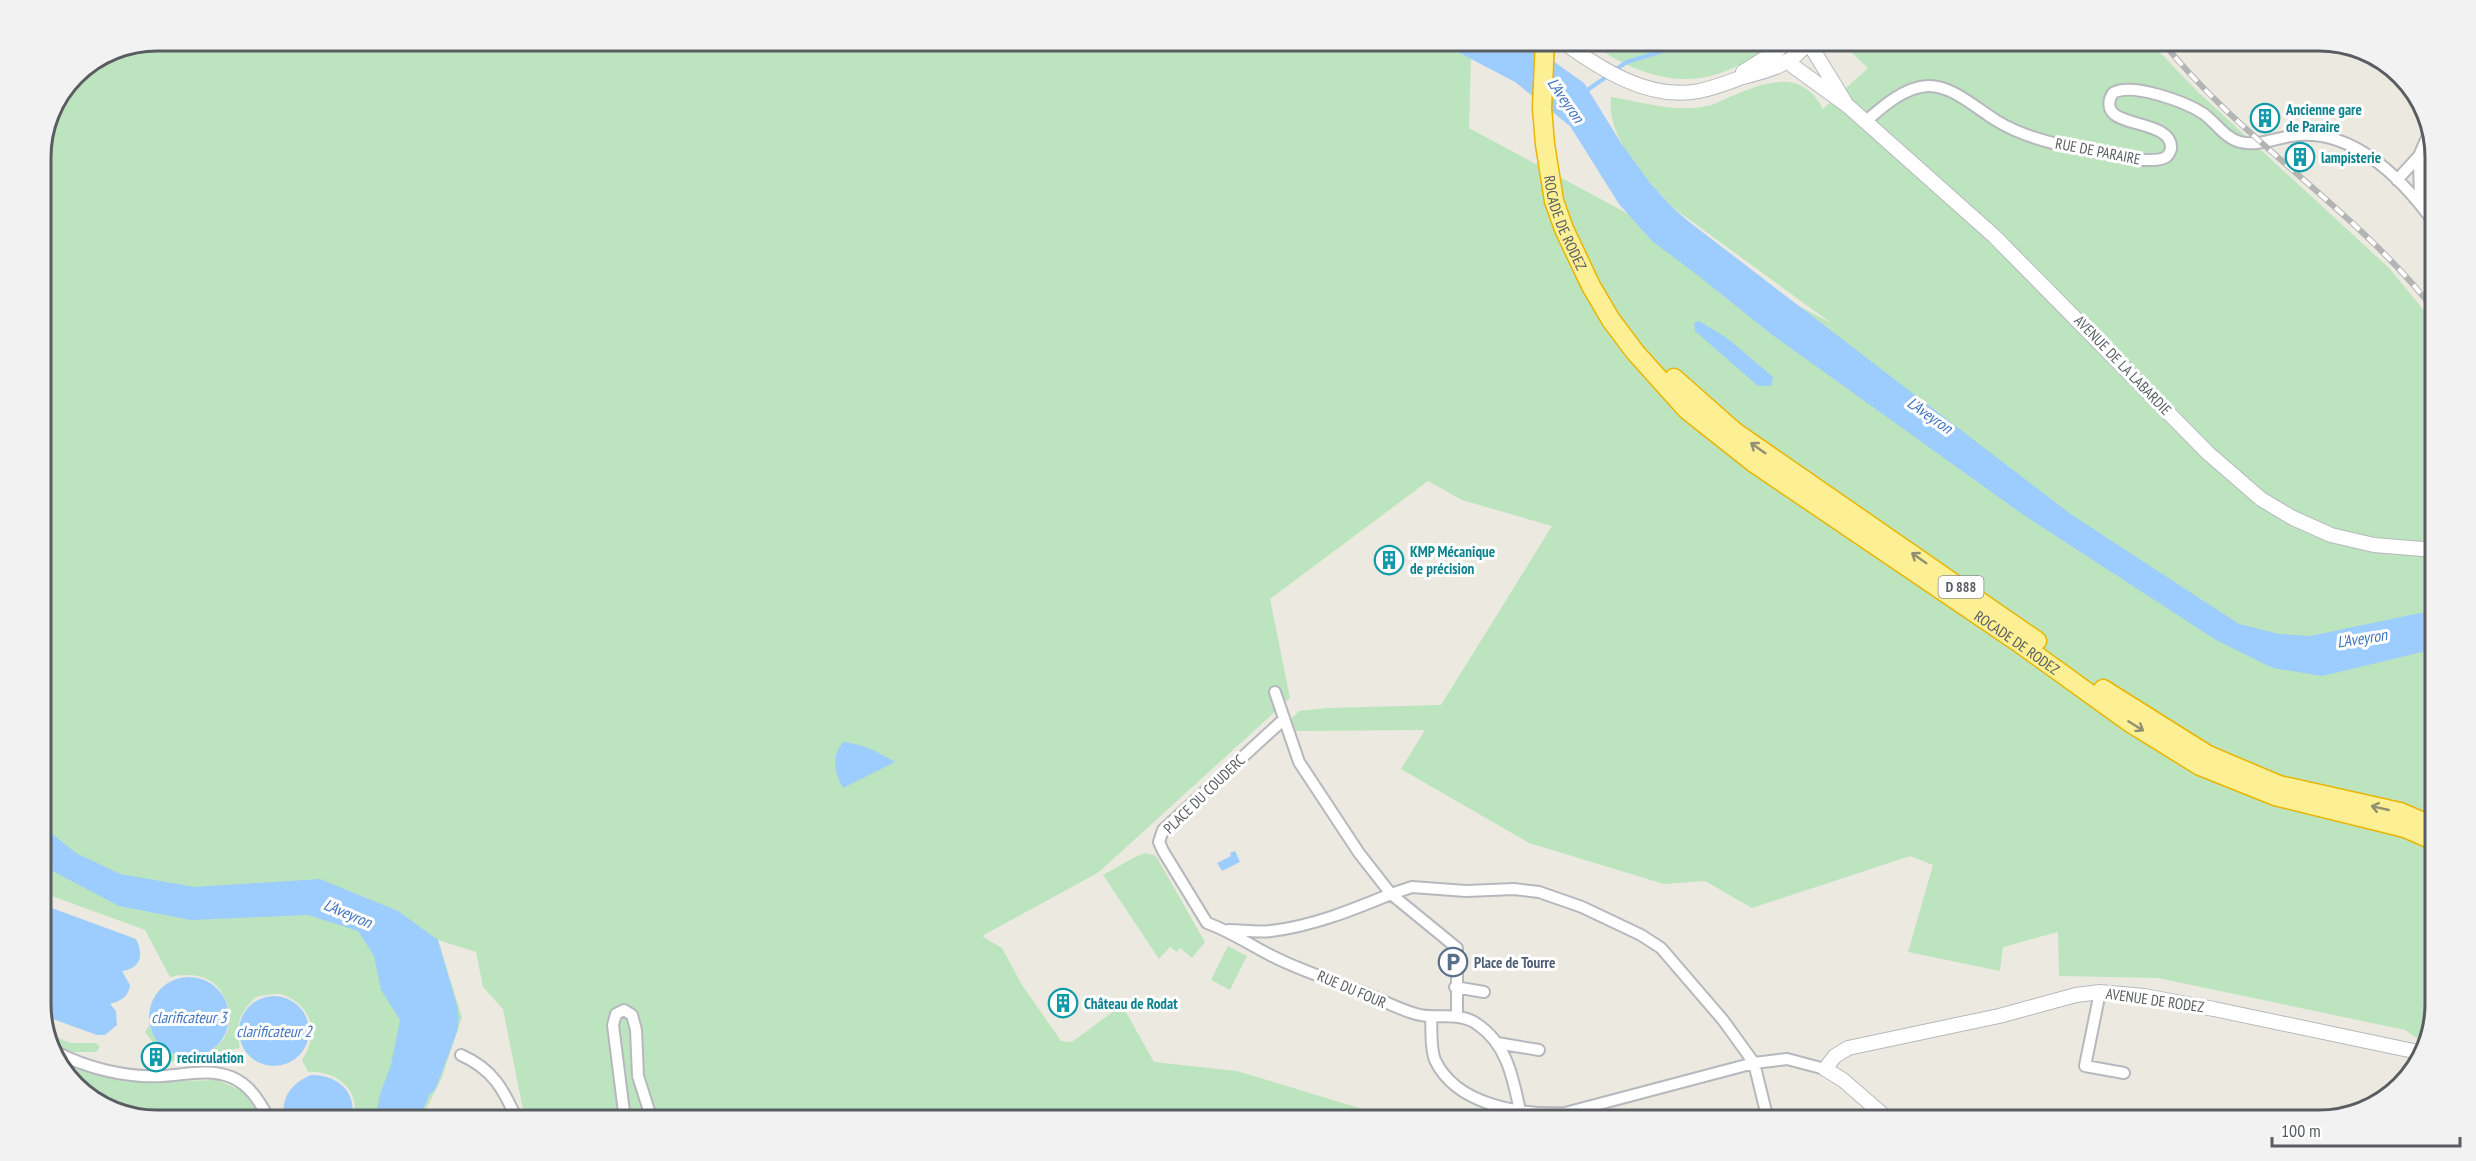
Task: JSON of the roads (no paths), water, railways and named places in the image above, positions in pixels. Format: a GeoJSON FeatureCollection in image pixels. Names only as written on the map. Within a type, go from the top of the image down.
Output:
{"type":"FeatureCollection","features":[{"type":"Feature","properties":{"kind":"highway","name":"ROCADE DE RODEZ"},"geometry":{"type":"LineString","coordinates":[[1545,51],[1542,108],[1554,201],[1597,278],[1618,309],[1641,341],[1681,387],[1735,432],[2016,625],[2113,696],[2208,755],[2279,785],[2400,812],[2425,823]]}},
{"type":"Feature","properties":{"kind":"highway","name":"ROCADE DE RODEZ"},"geometry":{"type":"LineString","coordinates":[[1568,228],[1591,286],[1635,352],[1687,410],[1754,463],[2018,642],[2129,722],[2200,766],[2275,796],[2405,828],[2425,837]]}},
{"type":"Feature","properties":{"kind":"street"},"geometry":{"type":"LineString","coordinates":[[1576,51],[1614,74],[1646,87],[1670,92],[1699,91],[1776,68],[1792,60],[1799,51]]}},
{"type":"Feature","properties":{"kind":"street"},"geometry":{"type":"LineString","coordinates":[[1726,82],[1776,51]]}},
{"type":"Feature","properties":{"kind":"street","name":"AVENUE DE LA LABARDIE"},"geometry":{"type":"LineString","coordinates":[[1812,51],[1848,106]]}},
{"type":"Feature","properties":{"kind":"street","name":"AVENUE DE LA LABARDIE"},"geometry":{"type":"LineString","coordinates":[[1792,60],[1793,66],[1848,106],[2014,254],[2208,453],[2261,499],[2293,518],[2331,535],[2374,546],[2425,550]]}},
{"type":"Feature","properties":{"kind":"street","name":"RUE DE PARAIRE"},"geometry":{"type":"LineString","coordinates":[[1865,122],[1902,93],[1910,89],[1932,86],[1948,91],[1999,122],[2033,138],[2143,160],[2166,157],[2170,152],[2170,142],[2163,133],[2120,118],[2111,111],[2109,103],[2113,93],[2131,88],[2195,109],[2231,138],[2240,142],[2308,134],[2338,139],[2360,150],[2397,180],[2425,210]]}},
{"type":"Feature","properties":{"kind":"street"},"geometry":{"type":"LineString","coordinates":[[2397,180],[2419,156],[2424,145]]}},
{"type":"Feature","properties":{"kind":"street"},"geometry":{"type":"LineString","coordinates":[[2419,156],[2420,203]]}},
{"type":"Feature","properties":{"kind":"street"},"geometry":{"type":"LineString","coordinates":[[1275,692],[1299,762],[1359,853],[1391,894],[1457,948],[1455,987],[1457,1016],[1476,1022],[1497,1043],[1510,1066],[1518,1110]]}},
{"type":"Feature","properties":{"kind":"street","name":"PLACE DU COUDERC"},"geometry":{"type":"LineString","coordinates":[[1274,957],[1226,930],[1207,923],[1162,851],[1160,842],[1163,830],[1283,720]]}},
{"type":"Feature","properties":{"kind":"street"},"geometry":{"type":"LineString","coordinates":[[1226,930],[1268,931],[1304,925],[1412,887],[1466,891],[1514,889],[1539,891],[1582,907],[1641,935],[1661,948],[1723,1020],[1754,1063],[1766,1110]]}},
{"type":"Feature","properties":{"kind":"street","name":"RUE DU FOUR"},"geometry":{"type":"LineString","coordinates":[[1274,957],[1375,997],[1400,1010],[1431,1018],[1457,1016]]}},
{"type":"Feature","properties":{"kind":"street"},"geometry":{"type":"LineString","coordinates":[[1455,987],[1484,992]]}},
{"type":"Feature","properties":{"kind":"street"},"geometry":{"type":"LineString","coordinates":[[2100,992],[2085,1066],[2124,1073]]}},
{"type":"Feature","properties":{"kind":"street","name":"AVENUE DE RODEZ"},"geometry":{"type":"LineString","coordinates":[[1825,1069],[1835,1056],[1848,1048],[1999,1016],[2076,995],[2100,992],[2144,996],[2203,1007],[2414,1051]]}},
{"type":"Feature","properties":{"kind":"street"},"geometry":{"type":"LineString","coordinates":[[624,1110],[613,1025],[616,1014],[624,1010],[632,1015],[636,1030],[638,1076],[649,1110]]}},
{"type":"Feature","properties":{"kind":"street"},"geometry":{"type":"LineString","coordinates":[[1431,1018],[1434,1058],[1449,1082],[1468,1095],[1504,1110]]}},
{"type":"Feature","properties":{"kind":"street"},"geometry":{"type":"LineString","coordinates":[[1497,1043],[1539,1050]]}},
{"type":"Feature","properties":{"kind":"street"},"geometry":{"type":"LineString","coordinates":[[461,1055],[486,1069],[506,1096],[513,1110]]}},
{"type":"Feature","properties":{"kind":"street"},"geometry":{"type":"LineString","coordinates":[[65,1056],[83,1064],[132,1075],[161,1076],[214,1072],[231,1077],[248,1087],[263,1110]]}},
{"type":"Feature","properties":{"kind":"street"},"geometry":{"type":"LineString","coordinates":[[1576,1110],[1754,1063],[1787,1059],[1825,1069],[1843,1080],[1878,1110]]}},
{"type":"Feature","properties":{"kind":"water","name":"L'Aveyron"},"geometry":{"type":"Polygon","coordinates":[[[1456,51],[1539,51],[1584,83],[1621,143],[1650,183],[1688,221],[2072,515],[2239,624],[2279,634],[2310,636],[2425,612],[2425,651],[2322,676],[2273,668],[2216,640],[2025,516],[1771,334],[1652,241],[1619,204],[1570,126],[1515,82],[1456,51]]]}},
{"type":"Feature","properties":{"kind":"water"},"geometry":{"type":"Polygon","coordinates":[[[1699,321],[1727,338],[1773,377],[1771,386],[1758,386],[1695,331],[1694,323],[1699,321]]]}},
{"type":"Feature","properties":{"kind":"water"},"geometry":{"type":"Polygon","coordinates":[[[843,742],[870,749],[895,762],[843,788],[835,759],[843,742]]]}},
{"type":"Feature","properties":{"kind":"water","name":"L'Aveyron"},"geometry":{"type":"Polygon","coordinates":[[[51,833],[76,853],[120,874],[195,887],[320,879],[398,911],[438,940],[457,1006],[459,1021],[451,1035],[444,1034],[432,1064],[438,1073],[423,1110],[377,1110],[380,1094],[391,1065],[400,1020],[381,990],[374,956],[358,931],[308,915],[191,920],[119,906],[51,870],[51,833]]]}},
{"type":"Feature","properties":{"kind":"water"},"geometry":{"type":"Polygon","coordinates":[[[1235,851],[1240,862],[1222,871],[1217,863],[1231,856],[1230,853],[1235,851]]]}},
{"type":"Feature","properties":{"kind":"water"},"geometry":{"type":"Polygon","coordinates":[[[51,908],[136,939],[140,950],[137,964],[122,971],[130,985],[128,993],[110,1004],[116,1011],[117,1025],[105,1035],[97,1035],[52,1019],[51,908]]]}},
{"type":"Feature","properties":{"kind":"water","name":"clarificateur 3"},"geometry":{"type":"Polygon","coordinates":[[[189,977],[204,980],[217,989],[226,1002],[229,1017],[226,1032],[217,1045],[204,1054],[189,1057],[174,1054],[161,1045],[152,1032],[149,1017],[152,1002],[161,989],[174,980],[189,977]]]}},
{"type":"Feature","properties":{"kind":"water","name":"clarificateur 2"},"geometry":{"type":"Polygon","coordinates":[[[274,996],[287,999],[299,1006],[306,1018],[309,1031],[306,1044],[299,1056],[287,1063],[274,1066],[261,1063],[249,1056],[242,1044],[239,1031],[242,1018],[249,1006],[261,999],[274,996]]]}},
{"type":"Feature","properties":{"kind":"water"},"geometry":{"type":"Polygon","coordinates":[[[311,1075],[337,1082],[349,1094],[353,1110],[283,1110],[292,1087],[311,1075]]]}},
{"type":"Feature","properties":{"kind":"waterway"},"geometry":{"type":"LineString","coordinates":[[1615,70],[1627,62],[1663,51]]}},
{"type":"Feature","properties":{"kind":"waterway"},"geometry":{"type":"LineString","coordinates":[[1586,91],[1609,75]]}},
{"type":"Feature","properties":{"kind":"waterway"},"geometry":{"type":"LineString","coordinates":[[429,1086],[451,1028],[451,1019]]}},
{"type":"Feature","properties":{"kind":"railway"},"geometry":{"type":"LineString","coordinates":[[2171,51],[2226,111],[2370,240],[2425,299]]}},
{"type":"Feature","properties":{"kind":"place","name":"Ancienne gare de Paraire"},"geometry":{"type":"Point","coordinates":[2265,118]}},
{"type":"Feature","properties":{"kind":"place","name":"lampisterie"},"geometry":{"type":"Point","coordinates":[2300,157]}},
{"type":"Feature","properties":{"kind":"place","name":"KMP Mécanique de précision"},"geometry":{"type":"Point","coordinates":[1389,560]}},
{"type":"Feature","properties":{"kind":"place","name":"Place de Tourre"},"geometry":{"type":"Point","coordinates":[1453,962]}},
{"type":"Feature","properties":{"kind":"place","name":"Château de Rodat"},"geometry":{"type":"Point","coordinates":[1063,1003]}},
{"type":"Feature","properties":{"kind":"place","name":"recirculation"},"geometry":{"type":"Point","coordinates":[156,1057]}}]}
